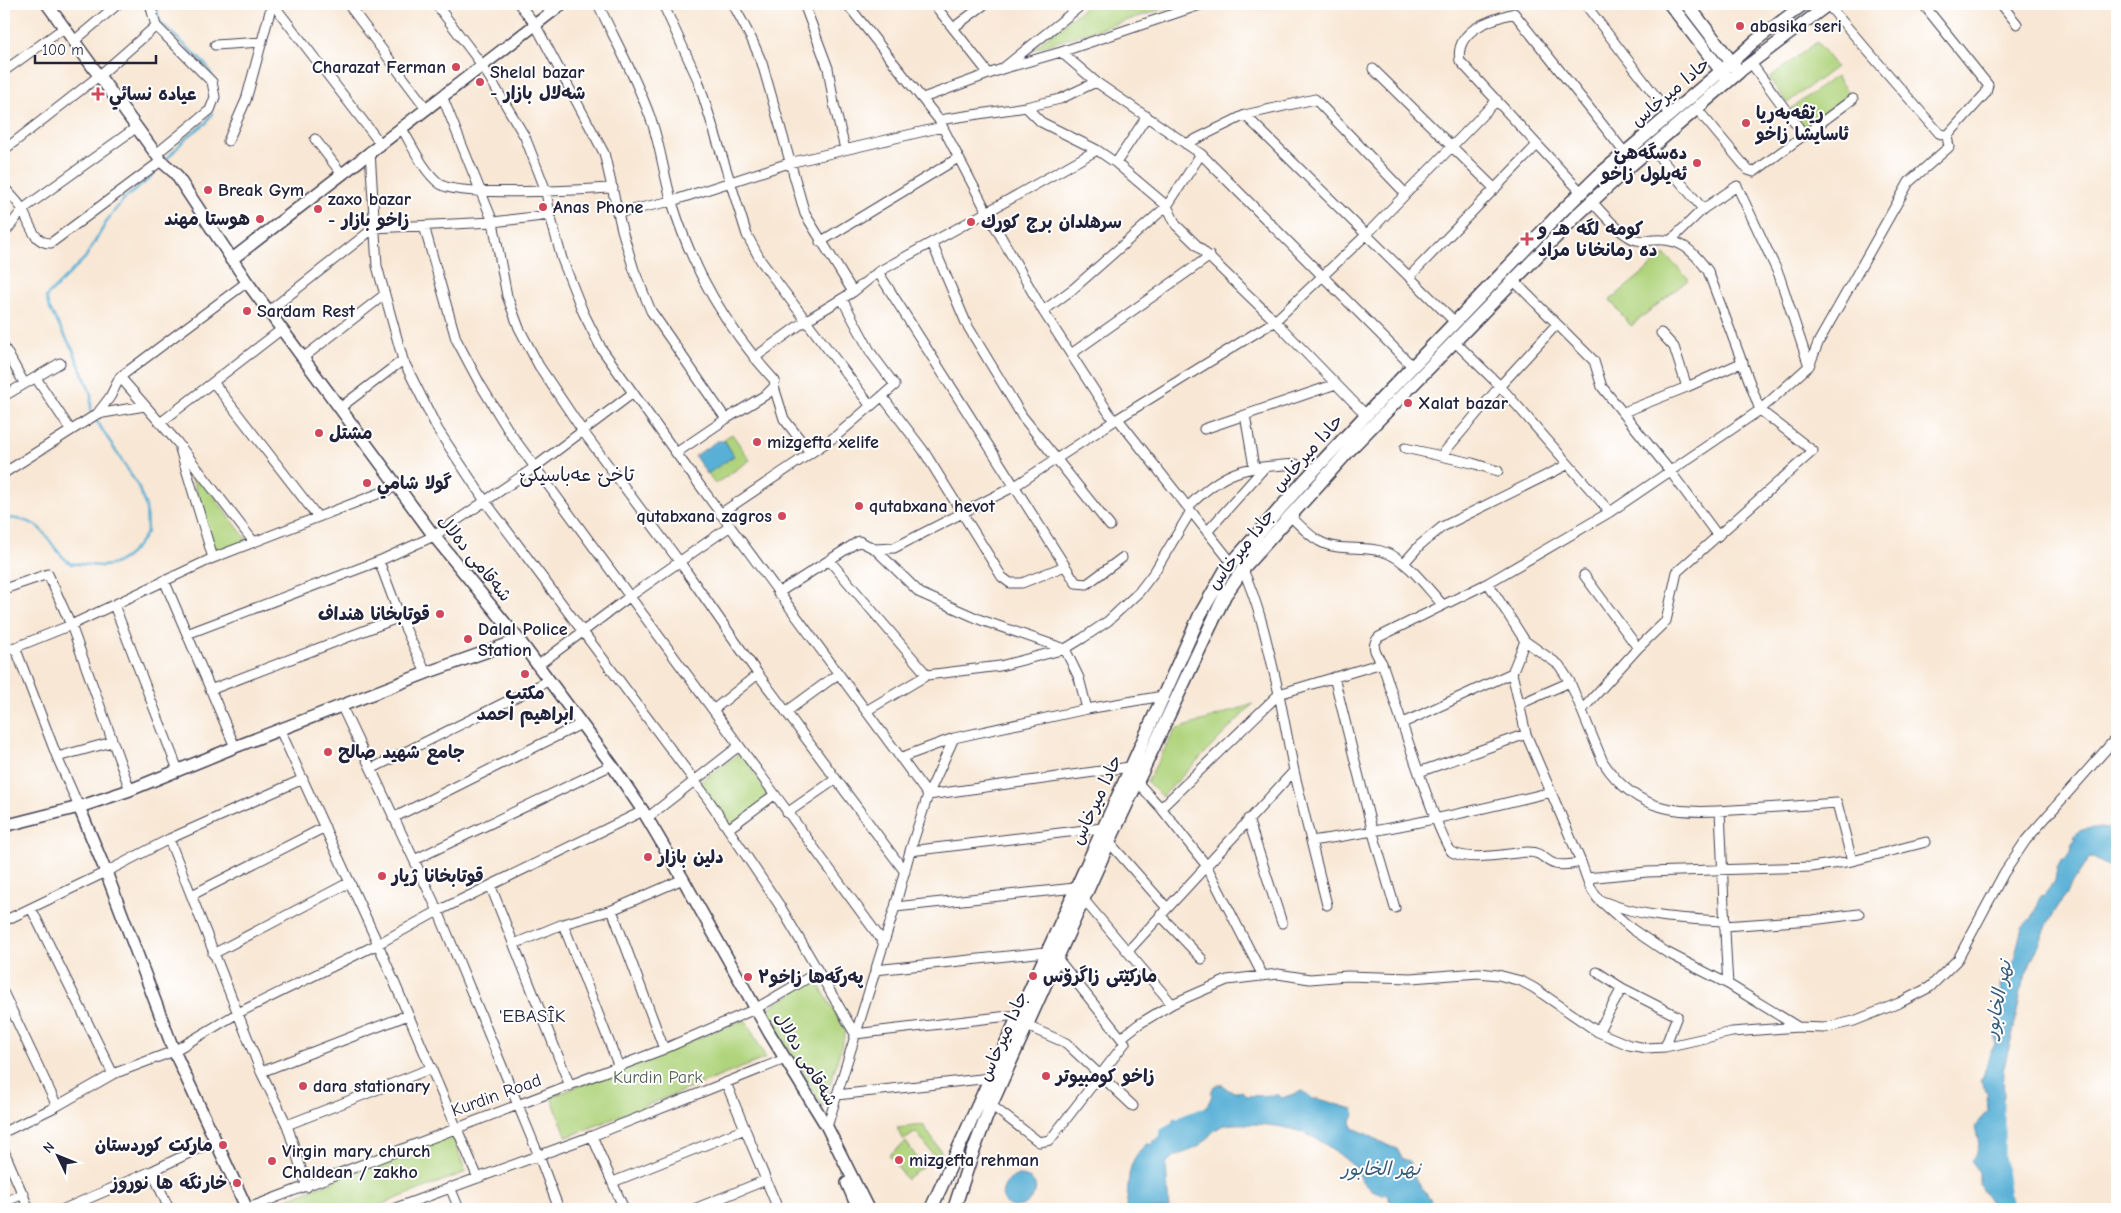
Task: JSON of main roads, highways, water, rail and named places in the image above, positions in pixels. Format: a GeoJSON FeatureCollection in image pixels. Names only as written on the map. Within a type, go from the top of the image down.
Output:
{"type":"FeatureCollection","features":[{"type":"Feature","properties":{"kind":"main road","name":"شەقامی دەلال"},"geometry":{"type":"LineString","coordinates":[[47,4],[158,157],[175,173],[230,260],[341,407],[434,536],[519,640],[612,765],[684,879],[755,1009],[827,1127]]}},
{"type":"Feature","properties":{"kind":"main road"},"geometry":{"type":"LineString","coordinates":[[230,260],[562,4]]}},
{"type":"Feature","properties":{"kind":"main road"},"geometry":{"type":"LineString","coordinates":[[1670,4],[1726,76]]}},
{"type":"Feature","properties":{"kind":"main road"},"geometry":{"type":"LineString","coordinates":[[1687,4],[1736,67]]}},
{"type":"Feature","properties":{"kind":"main road"},"geometry":{"type":"LineString","coordinates":[[1736,67],[1755,41],[1804,4]]}},
{"type":"Feature","properties":{"kind":"main road"},"geometry":{"type":"LineString","coordinates":[[1736,67],[1752,63],[1828,4]]}},
{"type":"Feature","properties":{"kind":"main road","name":"جادا ميرخاس"},"geometry":{"type":"LineString","coordinates":[[954,1209],[971,1157],[985,1103],[1027,1026],[1052,955],[1084,900],[1237,566],[1290,516],[1354,444],[1591,201],[1697,108],[1736,67]]}},
{"type":"Feature","properties":{"kind":"main road","name":"حادا ميرخاس"},"geometry":{"type":"LineString","coordinates":[[985,1103],[990,1078],[1018,1015],[1052,955],[1075,888],[1209,597],[1366,414],[1581,192],[1670,115],[1726,76]]}},
{"type":"Feature","properties":{"kind":"main road"},"geometry":{"type":"LineString","coordinates":[[4,826],[79,807],[130,790],[426,673],[519,640]]}},
{"type":"Feature","properties":{"kind":"main road"},"geometry":{"type":"LineString","coordinates":[[79,807],[106,872],[174,1051],[246,1209]]}},
{"type":"Feature","properties":{"kind":"main road"},"geometry":{"type":"LineString","coordinates":[[932,1209],[985,1103]]}},
{"type":"Feature","properties":{"kind":"main road"},"geometry":{"type":"LineString","coordinates":[[827,1127],[835,1156],[858,1209]]}},
{"type":"Feature","properties":{"kind":"main road"},"geometry":{"type":"LineString","coordinates":[[827,1127],[868,1209]]}},
{"type":"Feature","properties":{"kind":"water"},"geometry":{"type":"Polygon","coordinates":[[[717,441],[725,441],[734,456],[707,474],[695,456],[717,441]]]}},
{"type":"Feature","properties":{"kind":"water","name":"نهر الخابور"},"geometry":{"type":"Polygon","coordinates":[[[2095,828],[2117,829],[2117,867],[2113,865],[2108,866],[2093,858],[2088,859],[2049,921],[2023,981],[2003,1071],[2004,1096],[1991,1140],[1995,1158],[1995,1172],[1997,1179],[2002,1183],[2002,1196],[2005,1199],[2004,1209],[1989,1209],[1989,1201],[1979,1185],[1979,1172],[1971,1162],[1979,1145],[1975,1126],[1988,1112],[1987,1092],[1980,1081],[1990,1053],[1995,1045],[1998,1011],[2002,1000],[2000,985],[2014,959],[2022,927],[2032,918],[2041,896],[2044,895],[2055,881],[2057,867],[2061,860],[2066,858],[2071,852],[2072,843],[2075,839],[2073,837],[2080,831],[2095,828]]]}},
{"type":"Feature","properties":{"kind":"water","name":"نهر الخابور"},"geometry":{"type":"Polygon","coordinates":[[[1221,1084],[1231,1091],[1242,1091],[1246,1096],[1278,1095],[1282,1098],[1302,1091],[1312,1099],[1319,1099],[1353,1109],[1355,1115],[1351,1120],[1352,1128],[1397,1149],[1403,1159],[1410,1161],[1415,1178],[1434,1205],[1434,1209],[1407,1209],[1405,1205],[1392,1205],[1387,1195],[1376,1192],[1363,1183],[1356,1168],[1331,1148],[1309,1135],[1285,1127],[1233,1124],[1218,1128],[1199,1146],[1169,1160],[1166,1164],[1169,1209],[1126,1209],[1130,1173],[1140,1150],[1148,1143],[1150,1145],[1172,1124],[1174,1118],[1184,1123],[1198,1116],[1208,1104],[1214,1086],[1221,1084]]]}},
{"type":"Feature","properties":{"kind":"water"},"geometry":{"type":"Polygon","coordinates":[[[1016,1176],[1027,1177],[1033,1181],[1035,1187],[1035,1193],[1031,1199],[1018,1207],[1009,1206],[1002,1194],[1005,1185],[1016,1176]]]}},
{"type":"Feature","properties":{"kind":"waterway"},"geometry":{"type":"LineString","coordinates":[[161,4],[157,9],[160,22],[207,66],[213,78]]}},
{"type":"Feature","properties":{"kind":"waterway"},"geometry":{"type":"LineString","coordinates":[[166,160],[186,138],[206,123],[212,113]]}},
{"type":"Feature","properties":{"kind":"waterway"},"geometry":{"type":"LineString","coordinates":[[4,518],[19,519],[38,527],[61,556],[71,564],[102,566],[116,563],[134,550],[147,532],[146,507],[138,486],[91,412],[91,394],[73,350],[49,308],[46,297],[85,258],[109,218],[124,199],[148,180],[158,168]]}},
{"type":"Feature","properties":{"kind":"waterway","name":"نهر الخابور"},"geometry":{"type":"LineString","coordinates":[[1997,1105],[1997,1157],[2005,1209]]}},
{"type":"Feature","properties":{"kind":"waterway","name":"نهر الخابور"},"geometry":{"type":"LineString","coordinates":[[1167,1134],[1188,1121],[1216,1112]]}},
{"type":"Feature","properties":{"kind":"place","name":"abasika seri"},"geometry":{"type":"Point","coordinates":[1740,26]}},
{"type":"Feature","properties":{"kind":"place","name":"Charazat Ferman"},"geometry":{"type":"Point","coordinates":[456,67]}},
{"type":"Feature","properties":{"kind":"place","name":"Shelal bazar - شەلال بازار"},"geometry":{"type":"Point","coordinates":[480,82]}},
{"type":"Feature","properties":{"kind":"place","name":"عياده نسائي"},"geometry":{"type":"Point","coordinates":[98,94]}},
{"type":"Feature","properties":{"kind":"place","name":"رێڤه‌به‌ريا ئاسايشا زاخو"},"geometry":{"type":"Point","coordinates":[1746,123]}},
{"type":"Feature","properties":{"kind":"place","name":"ده‌سگه‌هێ ئه‌يلول زاخو"},"geometry":{"type":"Point","coordinates":[1697,163]}},
{"type":"Feature","properties":{"kind":"place","name":"Break Gym"},"geometry":{"type":"Point","coordinates":[208,190]}},
{"type":"Feature","properties":{"kind":"place","name":"Anas Phone"},"geometry":{"type":"Point","coordinates":[543,207]}},
{"type":"Feature","properties":{"kind":"place","name":"zaxo bazar - زاخو بازار"},"geometry":{"type":"Point","coordinates":[318,209]}},
{"type":"Feature","properties":{"kind":"place","name":"هوستا مهند"},"geometry":{"type":"Point","coordinates":[260,219]}},
{"type":"Feature","properties":{"kind":"place","name":"سرهلدان برج كورك"},"geometry":{"type":"Point","coordinates":[971,222]}},
{"type":"Feature","properties":{"kind":"place","name":"كومه لگه هـ و ده رمانخانا مراد"},"geometry":{"type":"Point","coordinates":[1527,239]}},
{"type":"Feature","properties":{"kind":"place","name":"Sardam Rest"},"geometry":{"type":"Point","coordinates":[247,311]}},
{"type":"Feature","properties":{"kind":"place","name":"Xalat bazar"},"geometry":{"type":"Point","coordinates":[1408,403]}},
{"type":"Feature","properties":{"kind":"place","name":"مشتل"},"geometry":{"type":"Point","coordinates":[319,433]}},
{"type":"Feature","properties":{"kind":"place","name":"mizgefta xelife"},"geometry":{"type":"Point","coordinates":[757,442]}},
{"type":"Feature","properties":{"kind":"place","name":"گولا شامي"},"geometry":{"type":"Point","coordinates":[367,483]}},
{"type":"Feature","properties":{"kind":"place","name":"qutabxana hevot"},"geometry":{"type":"Point","coordinates":[859,506]}},
{"type":"Feature","properties":{"kind":"place","name":"qutabxana zagros"},"geometry":{"type":"Point","coordinates":[782,516]}},
{"type":"Feature","properties":{"kind":"place","name":"قوتابخانا هنداف"},"geometry":{"type":"Point","coordinates":[440,614]}},
{"type":"Feature","properties":{"kind":"place","name":"Dalal Police Station"},"geometry":{"type":"Point","coordinates":[468,639]}},
{"type":"Feature","properties":{"kind":"place","name":"مكتب ابراهيم احمد"},"geometry":{"type":"Point","coordinates":[525,674]}},
{"type":"Feature","properties":{"kind":"place","name":"جامع شهيد صالح"},"geometry":{"type":"Point","coordinates":[328,752]}},
{"type":"Feature","properties":{"kind":"place","name":"دلين بازار"},"geometry":{"type":"Point","coordinates":[648,857]}},
{"type":"Feature","properties":{"kind":"place","name":"قوتابخانا ژيار"},"geometry":{"type":"Point","coordinates":[382,876]}},
{"type":"Feature","properties":{"kind":"place","name":"مارکێتی زاگرۆس"},"geometry":{"type":"Point","coordinates":[1033,976]}},
{"type":"Feature","properties":{"kind":"place","name":"پەرگەها زاخو۲"},"geometry":{"type":"Point","coordinates":[748,977]}},
{"type":"Feature","properties":{"kind":"place","name":"زاخو كومبيوتر"},"geometry":{"type":"Point","coordinates":[1046,1076]}},
{"type":"Feature","properties":{"kind":"place","name":"dara stationary"},"geometry":{"type":"Point","coordinates":[303,1086]}},
{"type":"Feature","properties":{"kind":"place","name":"ماركت كوردستان"},"geometry":{"type":"Point","coordinates":[223,1145]}},
{"type":"Feature","properties":{"kind":"place","name":"mizgefta rehman"},"geometry":{"type":"Point","coordinates":[899,1160]}},
{"type":"Feature","properties":{"kind":"place","name":"Virgin mary church Chaldean / zakho"},"geometry":{"type":"Point","coordinates":[272,1161]}},
{"type":"Feature","properties":{"kind":"place","name":"خارنگه ها نوروز"},"geometry":{"type":"Point","coordinates":[237,1183]}},
{"type":"Feature","properties":{"kind":"district","name":"تاخێ عه‌باسيكێ"},"geometry":{"type":"Point","coordinates":[577,474]}},
{"type":"Feature","properties":{"kind":"district","name":"'EBASÎK"},"geometry":{"type":"Point","coordinates":[532,1015]}},
{"type":"Feature","properties":{"kind":"park label","name":"Kurdin Park"},"geometry":{"type":"Point","coordinates":[658,1077]}}]}
